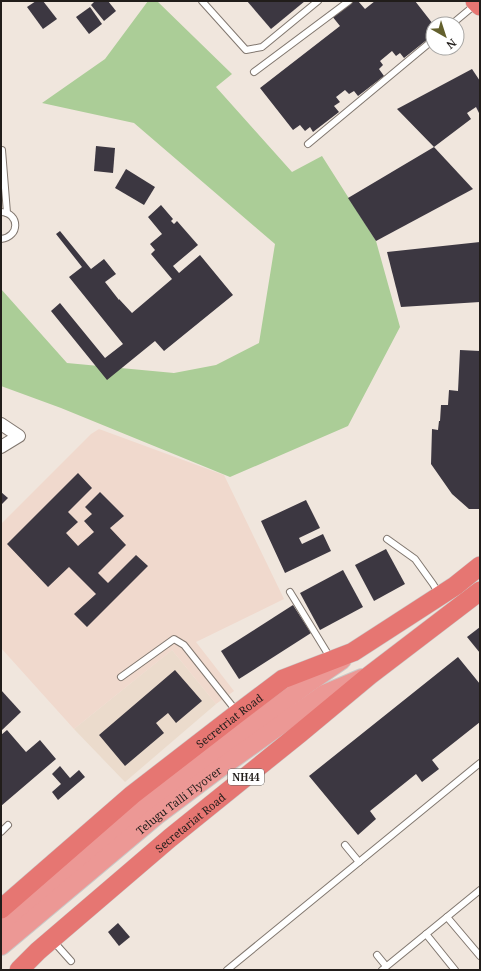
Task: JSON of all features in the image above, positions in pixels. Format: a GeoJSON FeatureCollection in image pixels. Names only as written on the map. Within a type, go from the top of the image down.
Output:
{"type":"FeatureCollection","features":[{"type":"Feature","properties":{"kind":"highway","name":"Secretriat Road"},"geometry":{"type":"LineString","coordinates":[[1,909],[132,795],[283,680],[353,652],[455,586],[480,566]]}},
{"type":"Feature","properties":{"kind":"highway","name":"Secretariat Road"},"geometry":{"type":"LineString","coordinates":[[25,968],[52,940],[170,838],[370,675],[480,591]]}},
{"type":"Feature","properties":{"kind":"main road","name":"Telugu Talli Flyover"},"geometry":{"type":"LineString","coordinates":[[1,926],[150,810],[310,682],[353,652]]}},
{"type":"Feature","properties":{"kind":"main road","name":"Telugu Talli Flyover"},"geometry":{"type":"LineString","coordinates":[[1,946],[150,810],[216,771],[324,694],[370,675]]}},
{"type":"Feature","properties":{"kind":"street"},"geometry":{"type":"LineString","coordinates":[[1,424],[19,436],[1,447]]}},
{"type":"Feature","properties":{"kind":"lane"},"geometry":{"type":"LineString","coordinates":[[202,1],[246,50],[262,47],[318,1]]}},
{"type":"Feature","properties":{"kind":"lane"},"geometry":{"type":"LineString","coordinates":[[254,72],[349,1]]}},
{"type":"Feature","properties":{"kind":"lane"},"geometry":{"type":"LineString","coordinates":[[462,16],[477,4]]}},
{"type":"Feature","properties":{"kind":"lane"},"geometry":{"type":"LineString","coordinates":[[308,144],[425,47]]}},
{"type":"Feature","properties":{"kind":"lane"},"geometry":{"type":"LineString","coordinates":[[1,150],[4,212],[14,219],[15,224],[13,233],[6,239],[1,239]]}},
{"type":"Feature","properties":{"kind":"lane"},"geometry":{"type":"LineString","coordinates":[[387,538],[415,559],[440,595]]}},
{"type":"Feature","properties":{"kind":"lane"},"geometry":{"type":"LineString","coordinates":[[290,592],[332,660]]}},
{"type":"Feature","properties":{"kind":"lane"},"geometry":{"type":"LineString","coordinates":[[121,677],[174,639],[184,645],[238,713]]}},
{"type":"Feature","properties":{"kind":"lane"},"geometry":{"type":"LineString","coordinates":[[227,970],[480,763]]}},
{"type":"Feature","properties":{"kind":"lane"},"geometry":{"type":"LineString","coordinates":[[1,832],[8,825]]}},
{"type":"Feature","properties":{"kind":"lane"},"geometry":{"type":"LineString","coordinates":[[345,845],[359,862]]}},
{"type":"Feature","properties":{"kind":"lane"},"geometry":{"type":"LineString","coordinates":[[377,955],[384,968],[480,890]]}},
{"type":"Feature","properties":{"kind":"lane"},"geometry":{"type":"LineString","coordinates":[[447,917],[480,956]]}},
{"type":"Feature","properties":{"kind":"lane"},"geometry":{"type":"LineString","coordinates":[[426,934],[455,970]]}},
{"type":"Feature","properties":{"kind":"lane"},"geometry":{"type":"LineString","coordinates":[[52,940],[71,961]]}},
{"type":"Feature","properties":{"kind":"shaded area"},"geometry":{"type":"Polygon","coordinates":[[[99,429],[224,475],[284,599],[196,642],[234,691],[216,704],[172,650],[74,729],[1,648],[1,524],[91,434],[99,429]]]}},
{"type":"Feature","properties":{"kind":"shaded area"},"geometry":{"type":"Polygon","coordinates":[[[172,650],[216,704],[125,782],[74,729],[172,650]]]}},
{"type":"Feature","properties":{"kind":"green space"},"geometry":{"type":"Polygon","coordinates":[[[148,1],[157,1],[232,74],[216,87],[292,172],[322,156],[376,241],[400,327],[348,426],[230,477],[61,408],[1,386],[1,289],[67,363],[174,373],[216,365],[259,343],[275,244],[134,123],[42,103],[105,59],[148,1]]]}},
{"type":"Feature","properties":{"kind":"building"},"geometry":{"type":"Polygon","coordinates":[[[36,1],[43,1],[57,19],[43,29],[27,7],[36,1]]]}},
{"type":"Feature","properties":{"kind":"building"},"geometry":{"type":"Polygon","coordinates":[[[95,1],[108,1],[116,11],[104,21],[91,5],[95,1]]]}},
{"type":"Feature","properties":{"kind":"building"},"geometry":{"type":"Polygon","coordinates":[[[247,1],[305,1],[271,29],[247,1]]]}},
{"type":"Feature","properties":{"kind":"building"},"geometry":{"type":"Polygon","coordinates":[[[350,1],[358,1],[365,9],[375,1],[415,1],[427,16],[425,16],[425,41],[404,58],[400,53],[396,56],[392,51],[380,61],[383,65],[379,69],[384,76],[358,96],[354,91],[349,94],[345,90],[336,97],[340,102],[334,106],[339,112],[313,132],[310,127],[305,131],[300,125],[293,130],[260,88],[340,26],[332,16],[350,1]]]}},
{"type":"Feature","properties":{"kind":"building"},"geometry":{"type":"Polygon","coordinates":[[[90,7],[102,24],[89,34],[76,17],[90,7]]]}},
{"type":"Feature","properties":{"kind":"building"},"geometry":{"type":"Polygon","coordinates":[[[472,69],[480,81],[480,115],[476,107],[467,113],[471,119],[434,147],[397,109],[472,69]]]}},
{"type":"Feature","properties":{"kind":"building"},"geometry":{"type":"Polygon","coordinates":[[[96,146],[115,148],[113,173],[94,171],[96,146]]]}},
{"type":"Feature","properties":{"kind":"building"},"geometry":{"type":"Polygon","coordinates":[[[434,147],[473,189],[376,241],[348,198],[434,147]]]}},
{"type":"Feature","properties":{"kind":"building"},"geometry":{"type":"Polygon","coordinates":[[[126,169],[155,187],[144,205],[115,188],[126,169]]]}},
{"type":"Feature","properties":{"kind":"building"},"geometry":{"type":"Polygon","coordinates":[[[161,205],[173,219],[171,221],[174,224],[177,221],[198,245],[173,266],[179,273],[200,255],[233,295],[164,351],[155,341],[107,380],[51,311],[60,303],[105,358],[123,344],[69,277],[82,267],[56,234],[60,231],[91,269],[104,259],[116,274],[105,282],[119,300],[132,313],[172,279],[151,254],[155,250],[150,244],[162,234],[148,217],[161,205]]]}},
{"type":"Feature","properties":{"kind":"building"},"geometry":{"type":"Polygon","coordinates":[[[480,242],[480,302],[401,307],[387,252],[480,242]]]}},
{"type":"Feature","properties":{"kind":"building"},"geometry":{"type":"Polygon","coordinates":[[[460,350],[480,351],[479,509],[469,509],[452,494],[431,464],[432,429],[438,430],[441,405],[448,405],[449,390],[458,391],[460,350]]]}},
{"type":"Feature","properties":{"kind":"building"},"geometry":{"type":"Polygon","coordinates":[[[78,473],[92,488],[68,512],[78,522],[66,533],[78,546],[94,532],[84,521],[92,514],[85,507],[100,492],[124,516],[110,528],[126,545],[98,573],[108,583],[136,555],[148,566],[87,627],[74,614],[96,594],[69,567],[48,587],[7,544],[78,473]]]}},
{"type":"Feature","properties":{"kind":"building"},"geometry":{"type":"Polygon","coordinates":[[[1,492],[8,498],[1,505],[1,492]]]}},
{"type":"Feature","properties":{"kind":"building"},"geometry":{"type":"Polygon","coordinates":[[[306,500],[320,528],[299,538],[302,544],[323,534],[331,551],[285,573],[261,521],[306,500]]]}},
{"type":"Feature","properties":{"kind":"building"},"geometry":{"type":"Polygon","coordinates":[[[386,549],[405,584],[374,601],[355,565],[386,549]]]}},
{"type":"Feature","properties":{"kind":"building"},"geometry":{"type":"Polygon","coordinates":[[[343,570],[363,607],[320,630],[300,593],[343,570]]]}},
{"type":"Feature","properties":{"kind":"building"},"geometry":{"type":"Polygon","coordinates":[[[293,605],[311,633],[239,679],[221,651],[293,605]]]}},
{"type":"Feature","properties":{"kind":"building"},"geometry":{"type":"Polygon","coordinates":[[[480,627],[480,653],[467,637],[480,627]]]}},
{"type":"Feature","properties":{"kind":"building"},"geometry":{"type":"Polygon","coordinates":[[[458,657],[480,684],[480,722],[432,760],[439,769],[422,782],[416,774],[370,811],[376,819],[358,835],[309,776],[458,657]]]}},
{"type":"Feature","properties":{"kind":"building"},"geometry":{"type":"Polygon","coordinates":[[[175,670],[202,701],[176,723],[168,713],[156,723],[164,733],[125,766],[99,735],[175,670]]]}},
{"type":"Feature","properties":{"kind":"building"},"geometry":{"type":"Polygon","coordinates":[[[1,690],[21,712],[1,731],[1,690]]]}},
{"type":"Feature","properties":{"kind":"building"},"geometry":{"type":"Polygon","coordinates":[[[7,730],[26,752],[40,740],[56,759],[1,806],[1,735],[7,730]]]}},
{"type":"Feature","properties":{"kind":"building"},"geometry":{"type":"Polygon","coordinates":[[[60,766],[70,778],[79,770],[85,777],[58,800],[52,792],[61,784],[52,774],[60,766]]]}},
{"type":"Feature","properties":{"kind":"building"},"geometry":{"type":"Polygon","coordinates":[[[118,923],[130,937],[119,946],[108,932],[118,923]]]}}]}
